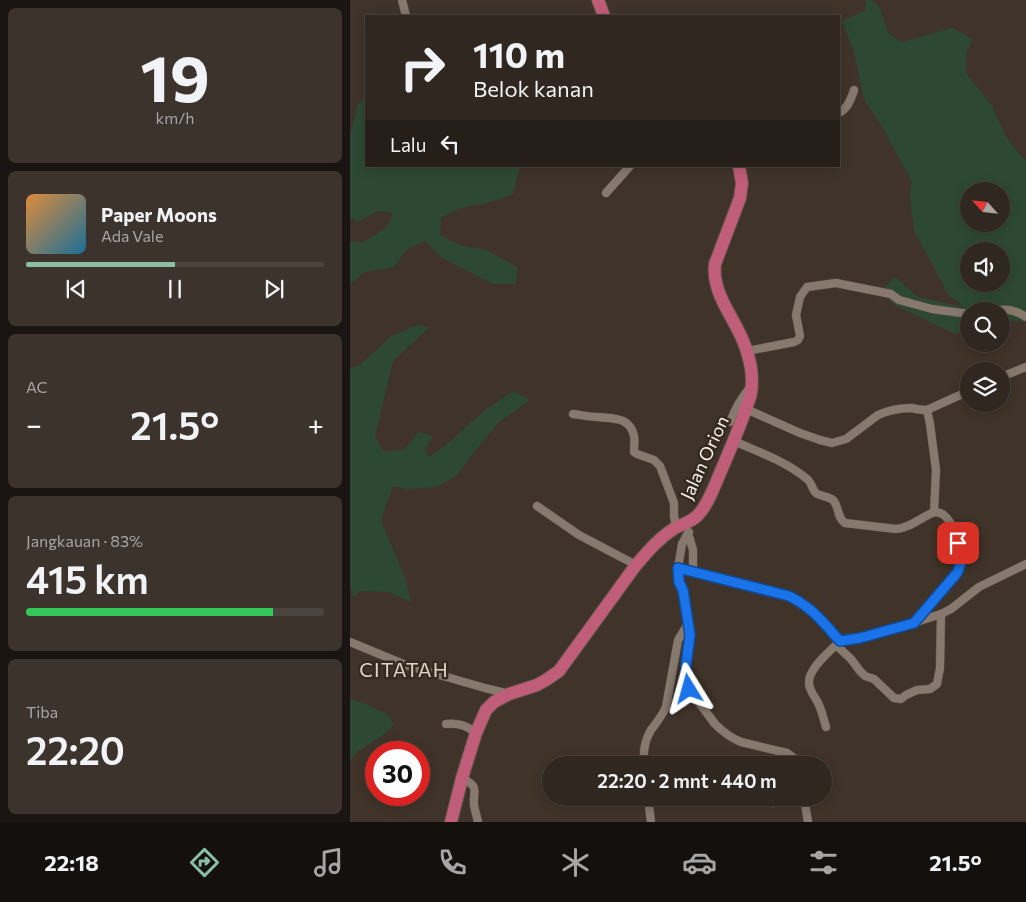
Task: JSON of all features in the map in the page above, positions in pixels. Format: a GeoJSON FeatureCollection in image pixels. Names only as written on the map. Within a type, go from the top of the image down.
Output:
{"type":"FeatureCollection","features":[{"type":"Feature","properties":{"kind":"highway"},"geometry":{"type":"LineString","coordinates":[[598,0],[603,15]]}},
{"type":"Feature","properties":{"kind":"highway","name":"Jalan Orion"},"geometry":{"type":"LineString","coordinates":[[451,822],[476,733],[486,710],[494,702],[509,694],[537,685],[559,671],[636,564],[656,542],[676,527],[698,516],[704,507],[734,441],[751,395],[752,384],[747,351],[719,294],[714,272],[715,264],[740,198],[742,183],[739,167]]}},
{"type":"Feature","properties":{"kind":"street"},"geometry":{"type":"LineString","coordinates":[[402,0],[406,15]]}},
{"type":"Feature","properties":{"kind":"street"},"geometry":{"type":"LineString","coordinates":[[840,112],[847,106],[854,90]]}},
{"type":"Feature","properties":{"kind":"street"},"geometry":{"type":"LineString","coordinates":[[606,193],[629,167]]}},
{"type":"Feature","properties":{"kind":"street"},"geometry":{"type":"LineString","coordinates":[[747,351],[798,340],[800,336],[796,315],[800,297],[807,287],[836,283],[891,294],[900,300],[932,309],[960,314]]}},
{"type":"Feature","properties":{"kind":"street"},"geometry":{"type":"LineString","coordinates":[[1010,309],[1026,316]]}},
{"type":"Feature","properties":{"kind":"street"},"geometry":{"type":"LineString","coordinates":[[1010,374],[1026,366]]}},
{"type":"Feature","properties":{"kind":"street"},"geometry":{"type":"LineString","coordinates":[[730,422],[735,408],[752,384]]}},
{"type":"Feature","properties":{"kind":"street"},"geometry":{"type":"LineString","coordinates":[[746,409],[800,433],[832,443],[846,439],[883,413],[905,408],[927,410],[960,394]]}},
{"type":"Feature","properties":{"kind":"street"},"geometry":{"type":"LineString","coordinates":[[927,410],[936,470],[934,512]]}},
{"type":"Feature","properties":{"kind":"street"},"geometry":{"type":"LineString","coordinates":[[574,414],[615,418],[628,425],[634,436],[634,452],[654,460],[660,466],[674,503],[676,527]]}},
{"type":"Feature","properties":{"kind":"street"},"geometry":{"type":"LineString","coordinates":[[734,441],[798,471],[807,479],[815,492],[829,497],[835,502],[842,521],[845,523],[901,528],[934,512],[940,513],[947,518],[955,531],[961,555],[961,566],[914,623]]}},
{"type":"Feature","properties":{"kind":"street"},"geometry":{"type":"LineString","coordinates":[[536,506],[578,535],[636,564]]}},
{"type":"Feature","properties":{"kind":"street"},"geometry":{"type":"LineString","coordinates":[[694,519],[682,544],[678,568],[690,635],[686,665],[689,689],[715,724],[736,740],[787,753],[791,756]]}},
{"type":"Feature","properties":{"kind":"street"},"geometry":{"type":"LineString","coordinates":[[688,533],[693,550],[693,571]]}},
{"type":"Feature","properties":{"kind":"street"},"geometry":{"type":"LineString","coordinates":[[826,727],[819,705],[808,682],[819,661],[838,643],[941,614],[951,609],[979,588],[1026,564]]}},
{"type":"Feature","properties":{"kind":"street"},"geometry":{"type":"LineString","coordinates":[[678,568],[789,596],[799,602],[814,612],[822,621],[860,671],[874,679],[894,698],[901,699],[917,690],[930,690],[937,684],[940,668],[941,614]]}},
{"type":"Feature","properties":{"kind":"street"},"geometry":{"type":"LineString","coordinates":[[644,756],[646,740],[666,707],[678,640],[688,624]]}},
{"type":"Feature","properties":{"kind":"street"},"geometry":{"type":"LineString","coordinates":[[350,642],[408,666],[509,694]]}},
{"type":"Feature","properties":{"kind":"street"},"geometry":{"type":"LineString","coordinates":[[446,724],[463,725],[476,733]]}},
{"type":"Feature","properties":{"kind":"street"},"geometry":{"type":"LineString","coordinates":[[462,778],[471,783],[474,788],[474,805],[478,822]]}},
{"type":"Feature","properties":{"kind":"street"},"geometry":{"type":"LineString","coordinates":[[649,806],[650,822]]}},
{"type":"Feature","properties":{"kind":"street"},"geometry":{"type":"LineString","coordinates":[[805,806],[808,822]]}},
{"type":"Feature","properties":{"kind":"green space"},"geometry":{"type":"Polygon","coordinates":[[[866,0],[876,3],[882,12],[889,33],[902,42],[952,28],[973,39],[966,53],[966,73],[992,106],[1005,135],[1026,160],[1026,321],[1010,321],[1010,302],[960,302],[960,304],[948,294],[914,230],[910,198],[912,182],[881,124],[866,103],[855,55],[842,21],[865,11],[866,0]]]}},
{"type":"Feature","properties":{"kind":"green space"},"geometry":{"type":"Polygon","coordinates":[[[365,98],[365,167],[520,167],[513,194],[491,202],[461,208],[441,218],[440,235],[460,245],[486,250],[517,267],[516,284],[493,284],[441,257],[425,241],[406,250],[394,267],[364,272],[350,285],[350,241],[362,243],[387,227],[393,213],[377,211],[358,222],[350,217],[350,135],[358,104],[365,98]]]}},
{"type":"Feature","properties":{"kind":"green space"},"geometry":{"type":"Polygon","coordinates":[[[895,277],[918,297],[960,306],[960,332],[955,334],[893,304],[881,291],[895,277]]]}},
{"type":"Feature","properties":{"kind":"green space"},"geometry":{"type":"Polygon","coordinates":[[[417,325],[430,327],[393,361],[375,436],[384,452],[405,449],[418,432],[433,436],[425,450],[429,457],[445,446],[484,411],[513,391],[530,400],[498,423],[458,475],[436,487],[407,489],[393,486],[381,521],[406,580],[411,602],[389,592],[361,591],[353,597],[350,585],[350,369],[361,364],[390,337],[417,325]]]}},
{"type":"Feature","properties":{"kind":"green space"},"geometry":{"type":"Polygon","coordinates":[[[350,699],[387,714],[394,724],[374,741],[365,741],[365,747],[357,752],[350,761],[350,699]]]}},
{"type":"Feature","properties":{"kind":"district","name":"CITATAH"},"geometry":{"type":"Point","coordinates":[404,670]}},
{"type":"Feature","properties":{"kind":"route"},"geometry":{"type":"LineString","coordinates":[[689,689],[686,679],[686,665],[690,635],[678,568],[789,596],[814,612],[840,641],[860,638],[914,623],[961,566],[958,543]]}}]}
